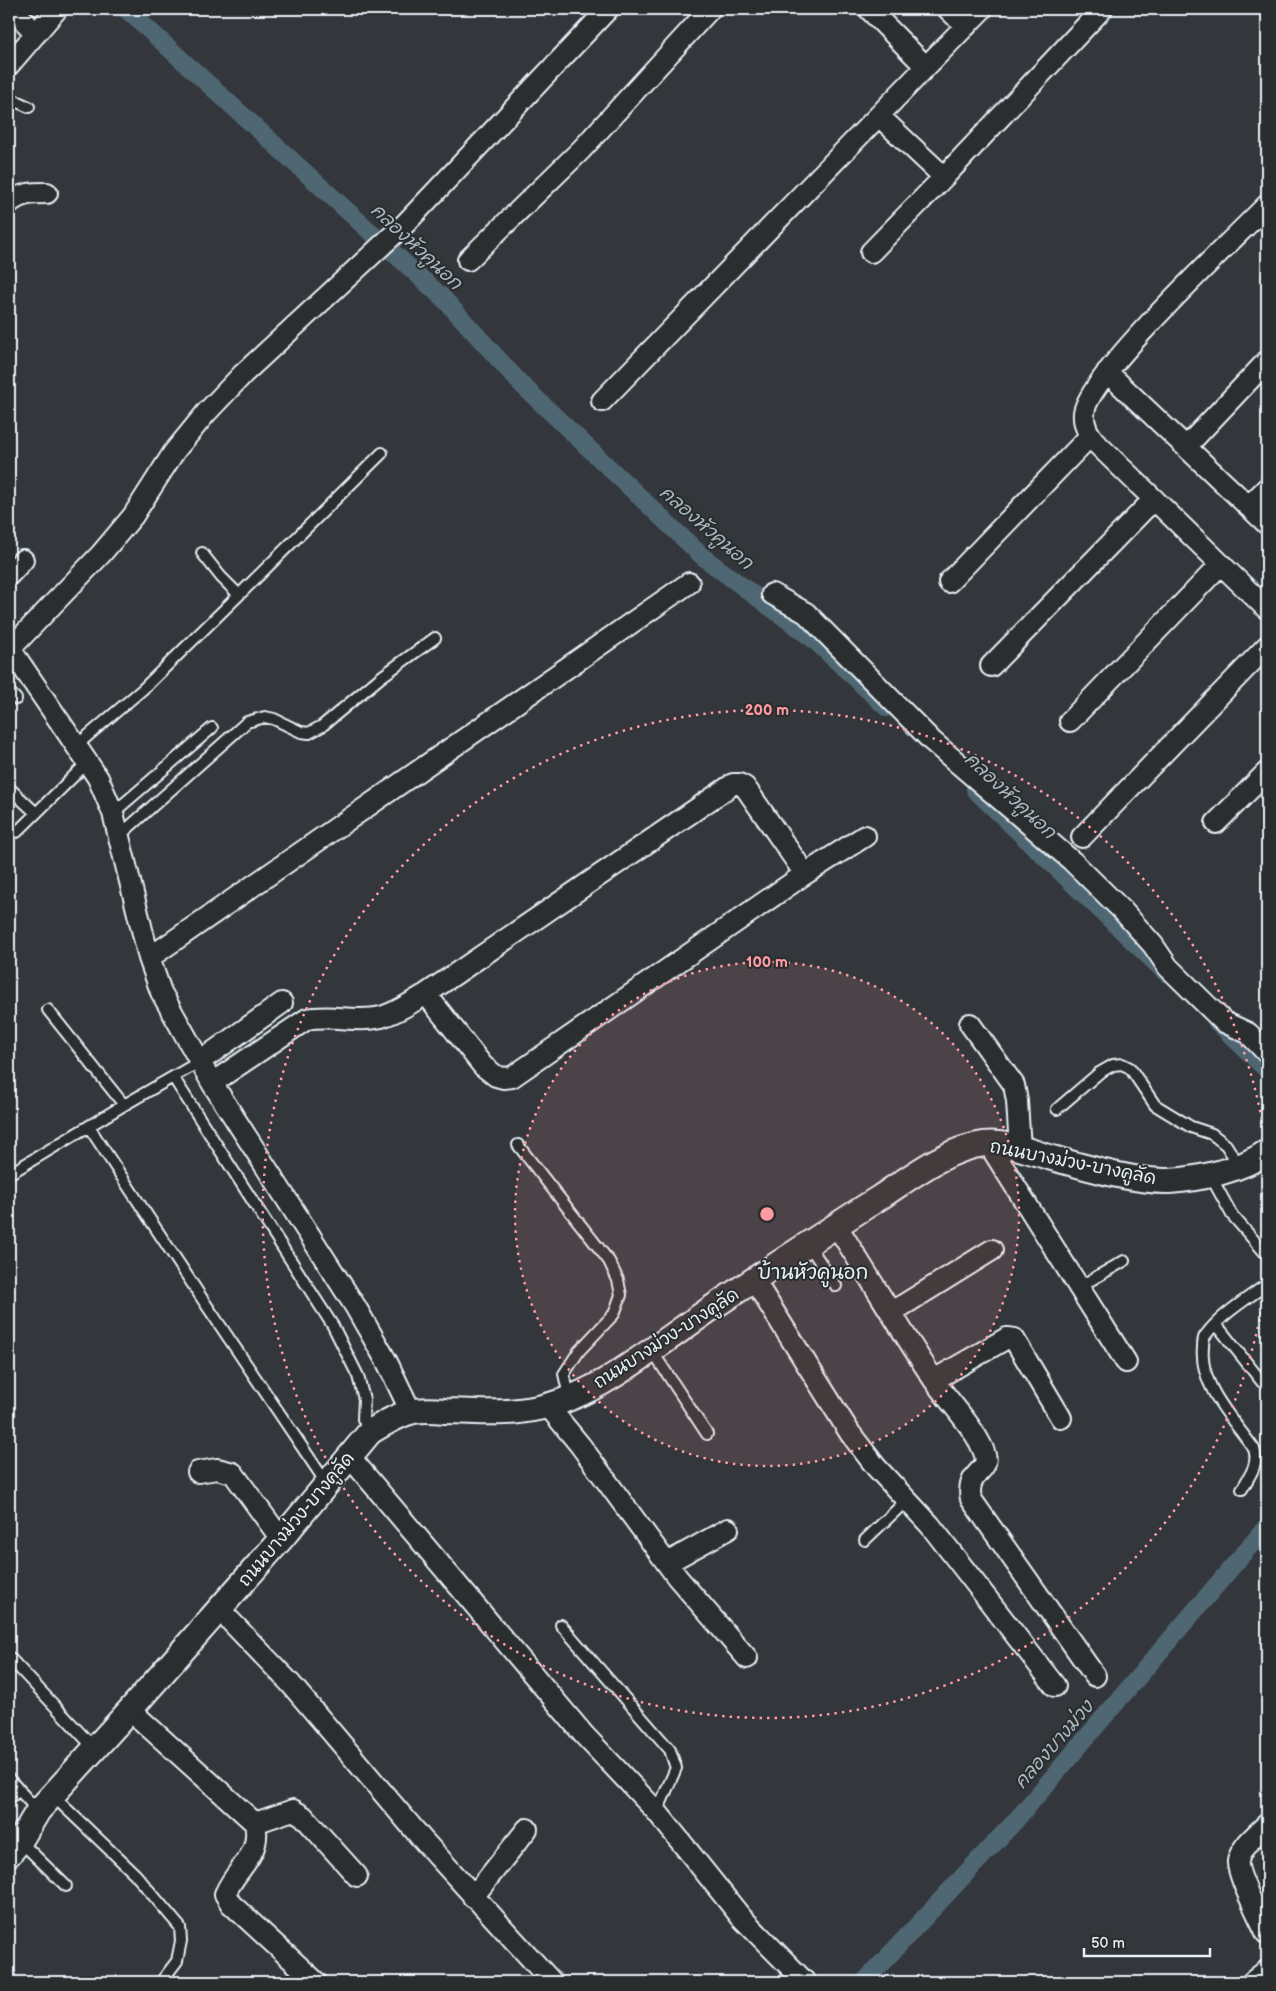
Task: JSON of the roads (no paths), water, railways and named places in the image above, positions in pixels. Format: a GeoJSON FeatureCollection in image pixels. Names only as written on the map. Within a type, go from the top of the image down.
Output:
{"type":"FeatureCollection","features":[{"type":"Feature","properties":{"kind":"street"},"geometry":{"type":"LineString","coordinates":[[13,9],[36,34]]}},
{"type":"Feature","properties":{"kind":"street"},"geometry":{"type":"LineString","coordinates":[[9,65],[57,9]]}},
{"type":"Feature","properties":{"kind":"street"},"geometry":{"type":"LineString","coordinates":[[411,1412],[387,1362],[355,1306],[199,1062],[161,992],[149,958],[113,814],[98,778],[10,648],[101,554],[133,516],[174,452],[206,412],[243,374],[406,223],[608,9]]}},
{"type":"Feature","properties":{"kind":"street"},"geometry":{"type":"LineString","coordinates":[[468,260],[581,150],[710,9]]}},
{"type":"Feature","properties":{"kind":"street"},"geometry":{"type":"LineString","coordinates":[[869,9],[926,67]]}},
{"type":"Feature","properties":{"kind":"street"},"geometry":{"type":"LineString","coordinates":[[948,9],[966,26]]}},
{"type":"Feature","properties":{"kind":"street"},"geometry":{"type":"LineString","coordinates":[[602,401],[982,9]]}},
{"type":"Feature","properties":{"kind":"street"},"geometry":{"type":"LineString","coordinates":[[871,252],[1102,9]]}},
{"type":"Feature","properties":{"kind":"street"},"geometry":{"type":"LineString","coordinates":[[879,116],[944,177]]}},
{"type":"Feature","properties":{"kind":"street"},"geometry":{"type":"LineString","coordinates":[[9,203],[17,196],[47,193]]}},
{"type":"Feature","properties":{"kind":"street"},"geometry":{"type":"LineString","coordinates":[[1267,205],[1171,302],[1107,372],[1088,402],[1084,412],[1084,423],[1090,436],[1267,609]]}},
{"type":"Feature","properties":{"kind":"street"},"geometry":{"type":"LineString","coordinates":[[1186,447],[1267,361]]}},
{"type":"Feature","properties":{"kind":"street"},"geometry":{"type":"LineString","coordinates":[[1107,372],[1267,524]]}},
{"type":"Feature","properties":{"kind":"street"},"geometry":{"type":"LineString","coordinates":[[949,582],[1090,436]]}},
{"type":"Feature","properties":{"kind":"street"},"geometry":{"type":"LineString","coordinates":[[1249,506],[1267,488]]}},
{"type":"Feature","properties":{"kind":"street"},"geometry":{"type":"LineString","coordinates":[[991,666],[1154,499]]}},
{"type":"Feature","properties":{"kind":"street"},"geometry":{"type":"LineString","coordinates":[[9,575],[23,560]]}},
{"type":"Feature","properties":{"kind":"street"},"geometry":{"type":"LineString","coordinates":[[1070,721],[1221,564]]}},
{"type":"Feature","properties":{"kind":"street"},"geometry":{"type":"LineString","coordinates":[[149,958],[689,583]]}},
{"type":"Feature","properties":{"kind":"street"},"geometry":{"type":"LineString","coordinates":[[772,594],[806,613],[932,741],[1064,855],[1122,910],[1153,945],[1168,967],[1224,1022],[1248,1033],[1267,1053]]}},
{"type":"Feature","properties":{"kind":"street"},"geometry":{"type":"LineString","coordinates":[[1082,838],[1267,646]]}},
{"type":"Feature","properties":{"kind":"street"},"geometry":{"type":"LineString","coordinates":[[1216,823],[1267,772]]}},
{"type":"Feature","properties":{"kind":"street"},"geometry":{"type":"LineString","coordinates":[[212,1083],[307,1019],[322,1016],[380,1018],[393,1013],[426,994],[733,784],[745,787],[805,874]]}},
{"type":"Feature","properties":{"kind":"street"},"geometry":{"type":"LineString","coordinates":[[426,994],[483,1066],[496,1076],[503,1078],[512,1076],[805,874],[865,836]]}},
{"type":"Feature","properties":{"kind":"street"},"geometry":{"type":"LineString","coordinates":[[199,1062],[282,1003]]}},
{"type":"Feature","properties":{"kind":"street"},"geometry":{"type":"LineString","coordinates":[[970,1024],[1014,1085],[1020,1149]]}},
{"type":"Feature","properties":{"kind":"street"},"geometry":{"type":"LineString","coordinates":[[988,1143],[1126,1362]]}},
{"type":"Feature","properties":{"kind":"street","name":"ถนนบางม่วง-บางคูลัด"},"geometry":{"type":"LineString","coordinates":[[14,1848],[45,1803],[219,1610],[370,1432],[387,1422],[411,1412],[428,1410],[518,1411],[559,1403],[652,1351],[734,1292],[836,1225],[936,1162],[966,1147],[988,1143],[1020,1149],[1077,1165],[1135,1177],[1168,1181],[1240,1167],[1256,1160],[1267,1152]]}},
{"type":"Feature","properties":{"kind":"street"},"geometry":{"type":"LineString","coordinates":[[836,1225],[934,1380],[980,1442],[986,1457],[984,1466],[972,1479],[969,1489],[972,1499],[1095,1676]]}},
{"type":"Feature","properties":{"kind":"street"},"geometry":{"type":"LineString","coordinates":[[892,1312],[992,1250]]}},
{"type":"Feature","properties":{"kind":"street"},"geometry":{"type":"LineString","coordinates":[[754,1280],[850,1433],[876,1467],[930,1525],[1055,1686]]}},
{"type":"Feature","properties":{"kind":"street"},"geometry":{"type":"LineString","coordinates":[[934,1380],[1007,1338],[1014,1339],[1061,1418]]}},
{"type":"Feature","properties":{"kind":"street"},"geometry":{"type":"LineString","coordinates":[[559,1403],[580,1445],[667,1563],[747,1658]]}},
{"type":"Feature","properties":{"kind":"street"},"geometry":{"type":"LineString","coordinates":[[350,1457],[584,1735],[657,1812],[741,1918],[805,1982]]}},
{"type":"Feature","properties":{"kind":"street"},"geometry":{"type":"LineString","coordinates":[[198,1472],[223,1469],[234,1474],[281,1539]]}},
{"type":"Feature","properties":{"kind":"street"},"geometry":{"type":"LineString","coordinates":[[667,1563],[728,1530]]}},
{"type":"Feature","properties":{"kind":"street"},"geometry":{"type":"LineString","coordinates":[[219,1610],[290,1683],[472,1897],[552,1982]]}},
{"type":"Feature","properties":{"kind":"street"},"geometry":{"type":"LineString","coordinates":[[130,1710],[255,1823],[258,1836],[254,1852],[229,1885],[225,1894],[238,1910],[316,1982]]}},
{"type":"Feature","properties":{"kind":"street"},"geometry":{"type":"LineString","coordinates":[[255,1823],[292,1810],[303,1816],[357,1876]]}},
{"type":"Feature","properties":{"kind":"street"},"geometry":{"type":"LineString","coordinates":[[1267,1824],[1245,1846],[1238,1862],[1241,1877],[1267,1934]]}},
{"type":"Feature","properties":{"kind":"street"},"geometry":{"type":"LineString","coordinates":[[472,1897],[527,1829]]}},
{"type":"Feature","properties":{"kind":"street"},"geometry":{"type":"LineString","coordinates":[[1252,1982],[1267,1970]]}},
{"type":"Feature","properties":{"kind":"lane"},"geometry":{"type":"LineString","coordinates":[[9,98],[29,107]]}},
{"type":"Feature","properties":{"kind":"lane"},"geometry":{"type":"LineString","coordinates":[[77,745],[142,689],[239,596],[382,453]]}},
{"type":"Feature","properties":{"kind":"lane"},"geometry":{"type":"LineString","coordinates":[[202,553],[239,596]]}},
{"type":"Feature","properties":{"kind":"lane"},"geometry":{"type":"LineString","coordinates":[[119,836],[247,722],[265,717],[274,719],[288,727],[309,733],[322,726],[381,677],[435,638]]}},
{"type":"Feature","properties":{"kind":"lane"},"geometry":{"type":"LineString","coordinates":[[113,814],[212,728]]}},
{"type":"Feature","properties":{"kind":"lane"},"geometry":{"type":"LineString","coordinates":[[17,832],[88,762]]}},
{"type":"Feature","properties":{"kind":"lane"},"geometry":{"type":"LineString","coordinates":[[9,788],[36,813]]}},
{"type":"Feature","properties":{"kind":"lane"},"geometry":{"type":"LineString","coordinates":[[48,1010],[124,1105]]}},
{"type":"Feature","properties":{"kind":"lane"},"geometry":{"type":"LineString","coordinates":[[9,1174],[199,1062]]}},
{"type":"Feature","properties":{"kind":"lane"},"geometry":{"type":"LineString","coordinates":[[1057,1109],[1100,1073],[1113,1065],[1122,1064],[1130,1068],[1155,1105],[1191,1127],[1212,1134],[1226,1146],[1240,1167]]}},
{"type":"Feature","properties":{"kind":"lane"},"geometry":{"type":"LineString","coordinates":[[173,1078],[333,1326],[358,1376],[364,1399],[363,1419],[370,1432]]}},
{"type":"Feature","properties":{"kind":"lane"},"geometry":{"type":"LineString","coordinates":[[89,1127],[327,1484]]}},
{"type":"Feature","properties":{"kind":"lane"},"geometry":{"type":"LineString","coordinates":[[518,1145],[609,1261],[621,1295],[614,1314],[579,1350],[564,1374],[559,1403]]}},
{"type":"Feature","properties":{"kind":"lane"},"geometry":{"type":"LineString","coordinates":[[1210,1174],[1232,1216],[1267,1255]]}},
{"type":"Feature","properties":{"kind":"lane"},"geometry":{"type":"LineString","coordinates":[[808,1244],[836,1286]]}},
{"type":"Feature","properties":{"kind":"lane"},"geometry":{"type":"LineString","coordinates":[[1079,1287],[1124,1261]]}},
{"type":"Feature","properties":{"kind":"lane"},"geometry":{"type":"LineString","coordinates":[[1242,1489],[1256,1464],[1254,1449],[1212,1390],[1204,1368],[1203,1338],[1216,1324],[1267,1284]]}},
{"type":"Feature","properties":{"kind":"lane"},"geometry":{"type":"LineString","coordinates":[[1216,1324],[1262,1382]]}},
{"type":"Feature","properties":{"kind":"lane"},"geometry":{"type":"LineString","coordinates":[[652,1351],[707,1434]]}},
{"type":"Feature","properties":{"kind":"lane"},"geometry":{"type":"LineString","coordinates":[[865,1540],[907,1500]]}},
{"type":"Feature","properties":{"kind":"lane"},"geometry":{"type":"LineString","coordinates":[[561,1626],[670,1750],[676,1768],[657,1812]]}},
{"type":"Feature","properties":{"kind":"lane"},"geometry":{"type":"LineString","coordinates":[[9,1657],[94,1748]]}},
{"type":"Feature","properties":{"kind":"lane"},"geometry":{"type":"LineString","coordinates":[[9,1778],[20,1790],[45,1803],[135,1874],[180,1927],[181,1941],[177,1962],[161,1982]]}},
{"type":"Feature","properties":{"kind":"lane"},"geometry":{"type":"LineString","coordinates":[[9,1798],[20,1790]]}},
{"type":"Feature","properties":{"kind":"lane"},"geometry":{"type":"LineString","coordinates":[[14,1848],[66,1886]]}},
{"type":"Feature","properties":{"kind":"waterway","name":"คลองหัวคูนอก"},"geometry":{"type":"LineString","coordinates":[[126,9],[444,299],[521,384],[703,557],[813,639],[887,708]]}},
{"type":"Feature","properties":{"kind":"waterway","name":"คลองหัวคูนอก"},"geometry":{"type":"LineString","coordinates":[[975,790],[1166,973]]}},
{"type":"Feature","properties":{"kind":"waterway","name":"คลองหัวคูนอก"},"geometry":{"type":"LineString","coordinates":[[1217,1022],[1267,1070]]}},
{"type":"Feature","properties":{"kind":"waterway","name":"คลองบางม่วง"},"geometry":{"type":"LineString","coordinates":[[864,1982],[1017,1819],[1267,1526]]}},
{"type":"Feature","properties":{"kind":"district","name":"บ้านหัวคูนอก"},"geometry":{"type":"Point","coordinates":[813,1272]}}]}
